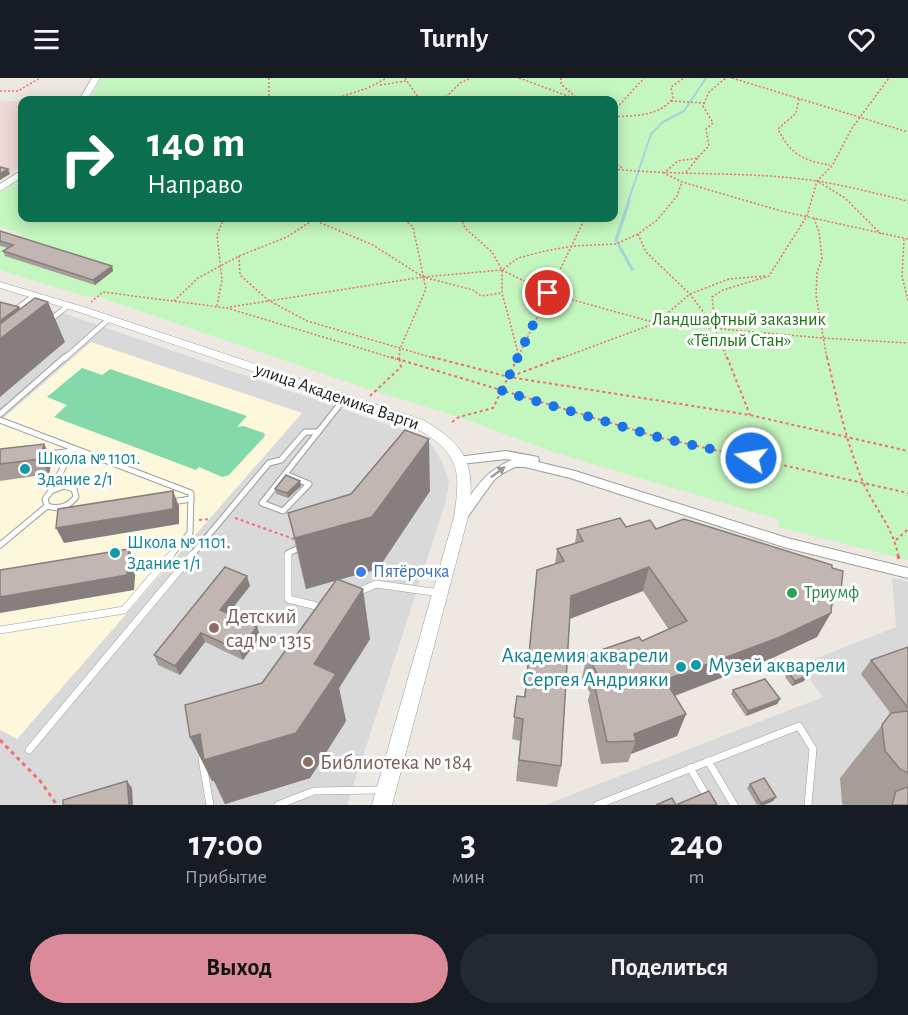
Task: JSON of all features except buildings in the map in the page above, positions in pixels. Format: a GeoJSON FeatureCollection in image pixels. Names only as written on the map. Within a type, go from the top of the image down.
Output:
{"type":"FeatureCollection","features":[{"type":"Feature","properties":{"kind":"street"},"geometry":{"type":"LineString","coordinates":[[85,96],[96,78]]}},
{"type":"Feature","properties":{"kind":"street"},"geometry":{"type":"LineString","coordinates":[[0,188],[18,176]]}},
{"type":"Feature","properties":{"kind":"street","name":"улица Академика Варги"},"geometry":{"type":"LineString","coordinates":[[0,285],[69,305],[345,398],[415,428],[439,435],[461,460]]}},
{"type":"Feature","properties":{"kind":"street"},"geometry":{"type":"LineString","coordinates":[[383,798],[461,517],[467,481],[461,460],[490,456],[521,456],[755,534],[908,573]]}},
{"type":"Feature","properties":{"kind":"street"},"geometry":{"type":"LineString","coordinates":[[461,517],[490,477],[504,466],[525,463],[571,474]]}},
{"type":"Feature","properties":{"kind":"lane"},"geometry":{"type":"LineString","coordinates":[[20,315],[11,313],[35,295]]}},
{"type":"Feature","properties":{"kind":"lane"},"geometry":{"type":"LineString","coordinates":[[38,320],[47,322],[69,305]]}},
{"type":"Feature","properties":{"kind":"lane"},"geometry":{"type":"LineString","coordinates":[[0,414],[109,319]]}},
{"type":"Feature","properties":{"kind":"lane"},"geometry":{"type":"LineString","coordinates":[[285,474],[309,484],[283,511],[262,503],[345,398]]}},
{"type":"Feature","properties":{"kind":"lane"},"geometry":{"type":"LineString","coordinates":[[0,420],[72,450],[191,493],[190,533],[124,610],[0,630]]}},
{"type":"Feature","properties":{"kind":"lane"},"geometry":{"type":"LineString","coordinates":[[29,750],[269,462],[281,460],[305,432],[318,432]]}},
{"type":"Feature","properties":{"kind":"lane"},"geometry":{"type":"LineString","coordinates":[[31,457],[72,450]]}},
{"type":"Feature","properties":{"kind":"lane"},"geometry":{"type":"LineString","coordinates":[[47,506],[45,499],[72,450]]}},
{"type":"Feature","properties":{"kind":"lane"},"geometry":{"type":"LineString","coordinates":[[47,506],[62,511],[73,501],[76,492],[74,489],[63,486],[51,491]]}},
{"type":"Feature","properties":{"kind":"lane"},"geometry":{"type":"LineString","coordinates":[[168,502],[191,499]]}},
{"type":"Feature","properties":{"kind":"lane"},"geometry":{"type":"LineString","coordinates":[[0,544],[47,506]]}},
{"type":"Feature","properties":{"kind":"lane"},"geometry":{"type":"LineString","coordinates":[[309,544],[288,553],[288,599],[321,607],[332,602]]}},
{"type":"Feature","properties":{"kind":"lane"},"geometry":{"type":"LineString","coordinates":[[354,593],[376,585],[441,593]]}},
{"type":"Feature","properties":{"kind":"lane"},"geometry":{"type":"LineString","coordinates":[[318,618],[321,607]]}},
{"type":"Feature","properties":{"kind":"lane"},"geometry":{"type":"LineString","coordinates":[[597,805],[799,726],[813,749],[808,805]]}},
{"type":"Feature","properties":{"kind":"lane"},"geometry":{"type":"LineString","coordinates":[[201,752],[210,805]]}},
{"type":"Feature","properties":{"kind":"lane"},"geometry":{"type":"LineString","coordinates":[[708,761],[734,805]]}},
{"type":"Feature","properties":{"kind":"lane"},"geometry":{"type":"LineString","coordinates":[[690,768],[712,805]]}},
{"type":"Feature","properties":{"kind":"lane"},"geometry":{"type":"LineString","coordinates":[[278,805],[314,791],[383,798]]}},
{"type":"Feature","properties":{"kind":"path"},"geometry":{"type":"LineString","coordinates":[[0,91],[18,91],[40,78]]}},
{"type":"Feature","properties":{"kind":"path"},"geometry":{"type":"LineString","coordinates":[[269,78],[269,96]]}},
{"type":"Feature","properties":{"kind":"path"},"geometry":{"type":"LineString","coordinates":[[378,86],[387,78]]}},
{"type":"Feature","properties":{"kind":"path"},"geometry":{"type":"LineString","coordinates":[[447,96],[460,83],[471,78]]}},
{"type":"Feature","properties":{"kind":"path"},"geometry":{"type":"LineString","coordinates":[[519,78],[566,96]]}},
{"type":"Feature","properties":{"kind":"path"},"geometry":{"type":"LineString","coordinates":[[561,78],[561,84],[573,96]]}},
{"type":"Feature","properties":{"kind":"path"},"geometry":{"type":"LineString","coordinates":[[618,107],[644,78]]}},
{"type":"Feature","properties":{"kind":"path"},"geometry":{"type":"LineString","coordinates":[[618,117],[650,114],[668,106],[673,98],[671,87],[684,78]]}},
{"type":"Feature","properties":{"kind":"path"},"geometry":{"type":"LineString","coordinates":[[686,172],[688,167],[709,146],[706,129],[713,123],[703,106],[709,92],[726,78]]}},
{"type":"Feature","properties":{"kind":"path"},"geometry":{"type":"LineString","coordinates":[[732,78],[908,132]]}},
{"type":"Feature","properties":{"kind":"path"},"geometry":{"type":"LineString","coordinates":[[716,330],[712,297],[723,290],[769,276],[807,216],[817,181],[832,166],[860,118],[889,78]]}},
{"type":"Feature","properties":{"kind":"path"},"geometry":{"type":"LineString","coordinates":[[340,96],[357,89],[406,79],[417,96]]}},
{"type":"Feature","properties":{"kind":"path"},"geometry":{"type":"LineString","coordinates":[[799,99],[800,106],[794,118],[783,123],[778,129],[783,140],[791,152],[804,161],[832,166]]}},
{"type":"Feature","properties":{"kind":"path"},"geometry":{"type":"LineString","coordinates":[[671,101],[704,103]]}},
{"type":"Feature","properties":{"kind":"path"},"geometry":{"type":"LineString","coordinates":[[664,173],[671,164],[678,160],[698,158]]}},
{"type":"Feature","properties":{"kind":"path"},"geometry":{"type":"LineString","coordinates":[[618,164],[624,169]]}},
{"type":"Feature","properties":{"kind":"path"},"geometry":{"type":"LineString","coordinates":[[618,169],[652,173],[686,172],[817,181],[908,201]]}},
{"type":"Feature","properties":{"kind":"path"},"geometry":{"type":"LineString","coordinates":[[664,173],[682,182],[781,211],[908,239]]}},
{"type":"Feature","properties":{"kind":"path"},"geometry":{"type":"LineString","coordinates":[[817,181],[845,198],[881,234]]}},
{"type":"Feature","properties":{"kind":"path"},"geometry":{"type":"LineString","coordinates":[[227,308],[423,277],[502,270],[519,258],[573,246],[616,244],[638,234],[657,220],[677,196],[682,182]]}},
{"type":"Feature","properties":{"kind":"path"},"geometry":{"type":"LineString","coordinates":[[814,218],[819,232],[822,258],[816,295],[822,339],[847,437],[863,483],[896,540],[899,558]]}},
{"type":"Feature","properties":{"kind":"path"},"geometry":{"type":"LineString","coordinates":[[217,306],[221,297],[222,266],[217,234],[222,222]]}},
{"type":"Feature","properties":{"kind":"path"},"geometry":{"type":"LineString","coordinates":[[174,301],[198,278],[239,256],[287,237],[307,222]]}},
{"type":"Feature","properties":{"kind":"path"},"geometry":{"type":"LineString","coordinates":[[318,222],[372,245],[423,277],[473,290],[481,296],[502,293]]}},
{"type":"Feature","properties":{"kind":"path"},"geometry":{"type":"LineString","coordinates":[[368,399],[401,367],[400,349],[426,289],[412,227],[407,222]]}},
{"type":"Feature","properties":{"kind":"path"},"geometry":{"type":"LineString","coordinates":[[463,222],[465,228],[492,252],[502,270],[502,293],[519,358]]}},
{"type":"Feature","properties":{"kind":"path"},"geometry":{"type":"LineString","coordinates":[[453,422],[459,417],[493,408],[583,222]]}},
{"type":"Feature","properties":{"kind":"path"},"geometry":{"type":"LineString","coordinates":[[638,234],[646,252],[690,294],[716,330],[750,415]]}},
{"type":"Feature","properties":{"kind":"path"},"geometry":{"type":"LineString","coordinates":[[904,238],[902,276],[908,302]]}},
{"type":"Feature","properties":{"kind":"path"},"geometry":{"type":"LineString","coordinates":[[239,256],[240,275],[268,300],[307,321],[400,349],[509,377],[750,415],[908,451]]}},
{"type":"Feature","properties":{"kind":"path"},"geometry":{"type":"LineString","coordinates":[[502,270],[548,293],[656,323],[822,339],[908,344]]}},
{"type":"Feature","properties":{"kind":"path"},"geometry":{"type":"LineString","coordinates":[[509,377],[656,323],[690,294],[729,279],[769,276]]}},
{"type":"Feature","properties":{"kind":"path"},"geometry":{"type":"LineString","coordinates":[[91,302],[103,292],[227,308],[661,438],[908,494]]}},
{"type":"Feature","properties":{"kind":"path"},"geometry":{"type":"LineString","coordinates":[[231,516],[309,544]]}},
{"type":"Feature","properties":{"kind":"path"},"geometry":{"type":"LineString","coordinates":[[190,521],[220,518]]}},
{"type":"Feature","properties":{"kind":"path"},"geometry":{"type":"LineString","coordinates":[[896,540],[908,529]]}},
{"type":"Feature","properties":{"kind":"path"},"geometry":{"type":"LineString","coordinates":[[0,740],[41,782],[57,805]]}},
{"type":"Feature","properties":{"kind":"shaded area"},"geometry":{"type":"Polygon","coordinates":[[[0,102],[18,102],[18,168],[0,180],[0,102]]]}},
{"type":"Feature","properties":{"kind":"shaded area"},"geometry":{"type":"Polygon","coordinates":[[[0,303],[60,312],[412,433],[431,443],[442,462],[449,481],[446,501],[347,805],[0,805],[0,303]]]}},
{"type":"Feature","properties":{"kind":"shaded area"},"geometry":{"type":"Polygon","coordinates":[[[91,342],[302,413],[17,739],[0,730],[0,421],[91,342]]]}},
{"type":"Feature","properties":{"kind":"shaded area"},"geometry":{"type":"Polygon","coordinates":[[[892,578],[908,582],[908,805],[545,805],[823,697],[799,665],[896,627],[892,578]]]}},
{"type":"Feature","properties":{"kind":"green space","name":"Ландшафтный заказник «Тёплый Стан»"},"geometry":{"type":"Polygon","coordinates":[[[99,78],[908,78],[908,560],[778,527],[780,520],[553,452],[459,417],[374,391],[99,297],[87,297],[0,270],[0,247],[22,234],[0,227],[0,193],[18,179],[18,222],[618,222],[618,96],[93,96],[99,78]]]}},
{"type":"Feature","properties":{"kind":"green space"},"geometry":{"type":"Polygon","coordinates":[[[82,368],[102,375],[110,369],[247,416],[237,427],[243,426],[264,433],[265,436],[229,475],[222,477],[199,467],[196,470],[54,417],[67,405],[47,397],[82,368]]]}},
{"type":"Feature","properties":{"kind":"waterway"},"geometry":{"type":"LineString","coordinates":[[628,202],[651,134],[663,122],[684,111],[706,78]]}},
{"type":"Feature","properties":{"kind":"waterway"},"geometry":{"type":"LineString","coordinates":[[629,201],[616,240],[632,269]]}},
{"type":"Feature","properties":{"kind":"place","name":"Школа № 1101. Здание 2/1"},"geometry":{"type":"Point","coordinates":[25,469]}},
{"type":"Feature","properties":{"kind":"place","name":"Школа № 1101. Здание 1/1"},"geometry":{"type":"Point","coordinates":[115,553]}},
{"type":"Feature","properties":{"kind":"place","name":"Пятёрочка"},"geometry":{"type":"Point","coordinates":[361,572]}},
{"type":"Feature","properties":{"kind":"place","name":"Триумф"},"geometry":{"type":"Point","coordinates":[792,593]}},
{"type":"Feature","properties":{"kind":"place","name":"Детский сад № 1315"},"geometry":{"type":"Point","coordinates":[214,628]}},
{"type":"Feature","properties":{"kind":"place","name":"Музей акварели"},"geometry":{"type":"Point","coordinates":[696,665]}},
{"type":"Feature","properties":{"kind":"place","name":"Академия акварели Сергея Андрияки"},"geometry":{"type":"Point","coordinates":[681,667]}},
{"type":"Feature","properties":{"kind":"place","name":"Библиотека № 184"},"geometry":{"type":"Point","coordinates":[308,762]}},
{"type":"Feature","properties":{"kind":"route"},"geometry":{"type":"LineString","coordinates":[[548,293],[502,391],[661,438],[751,458]]}}]}
